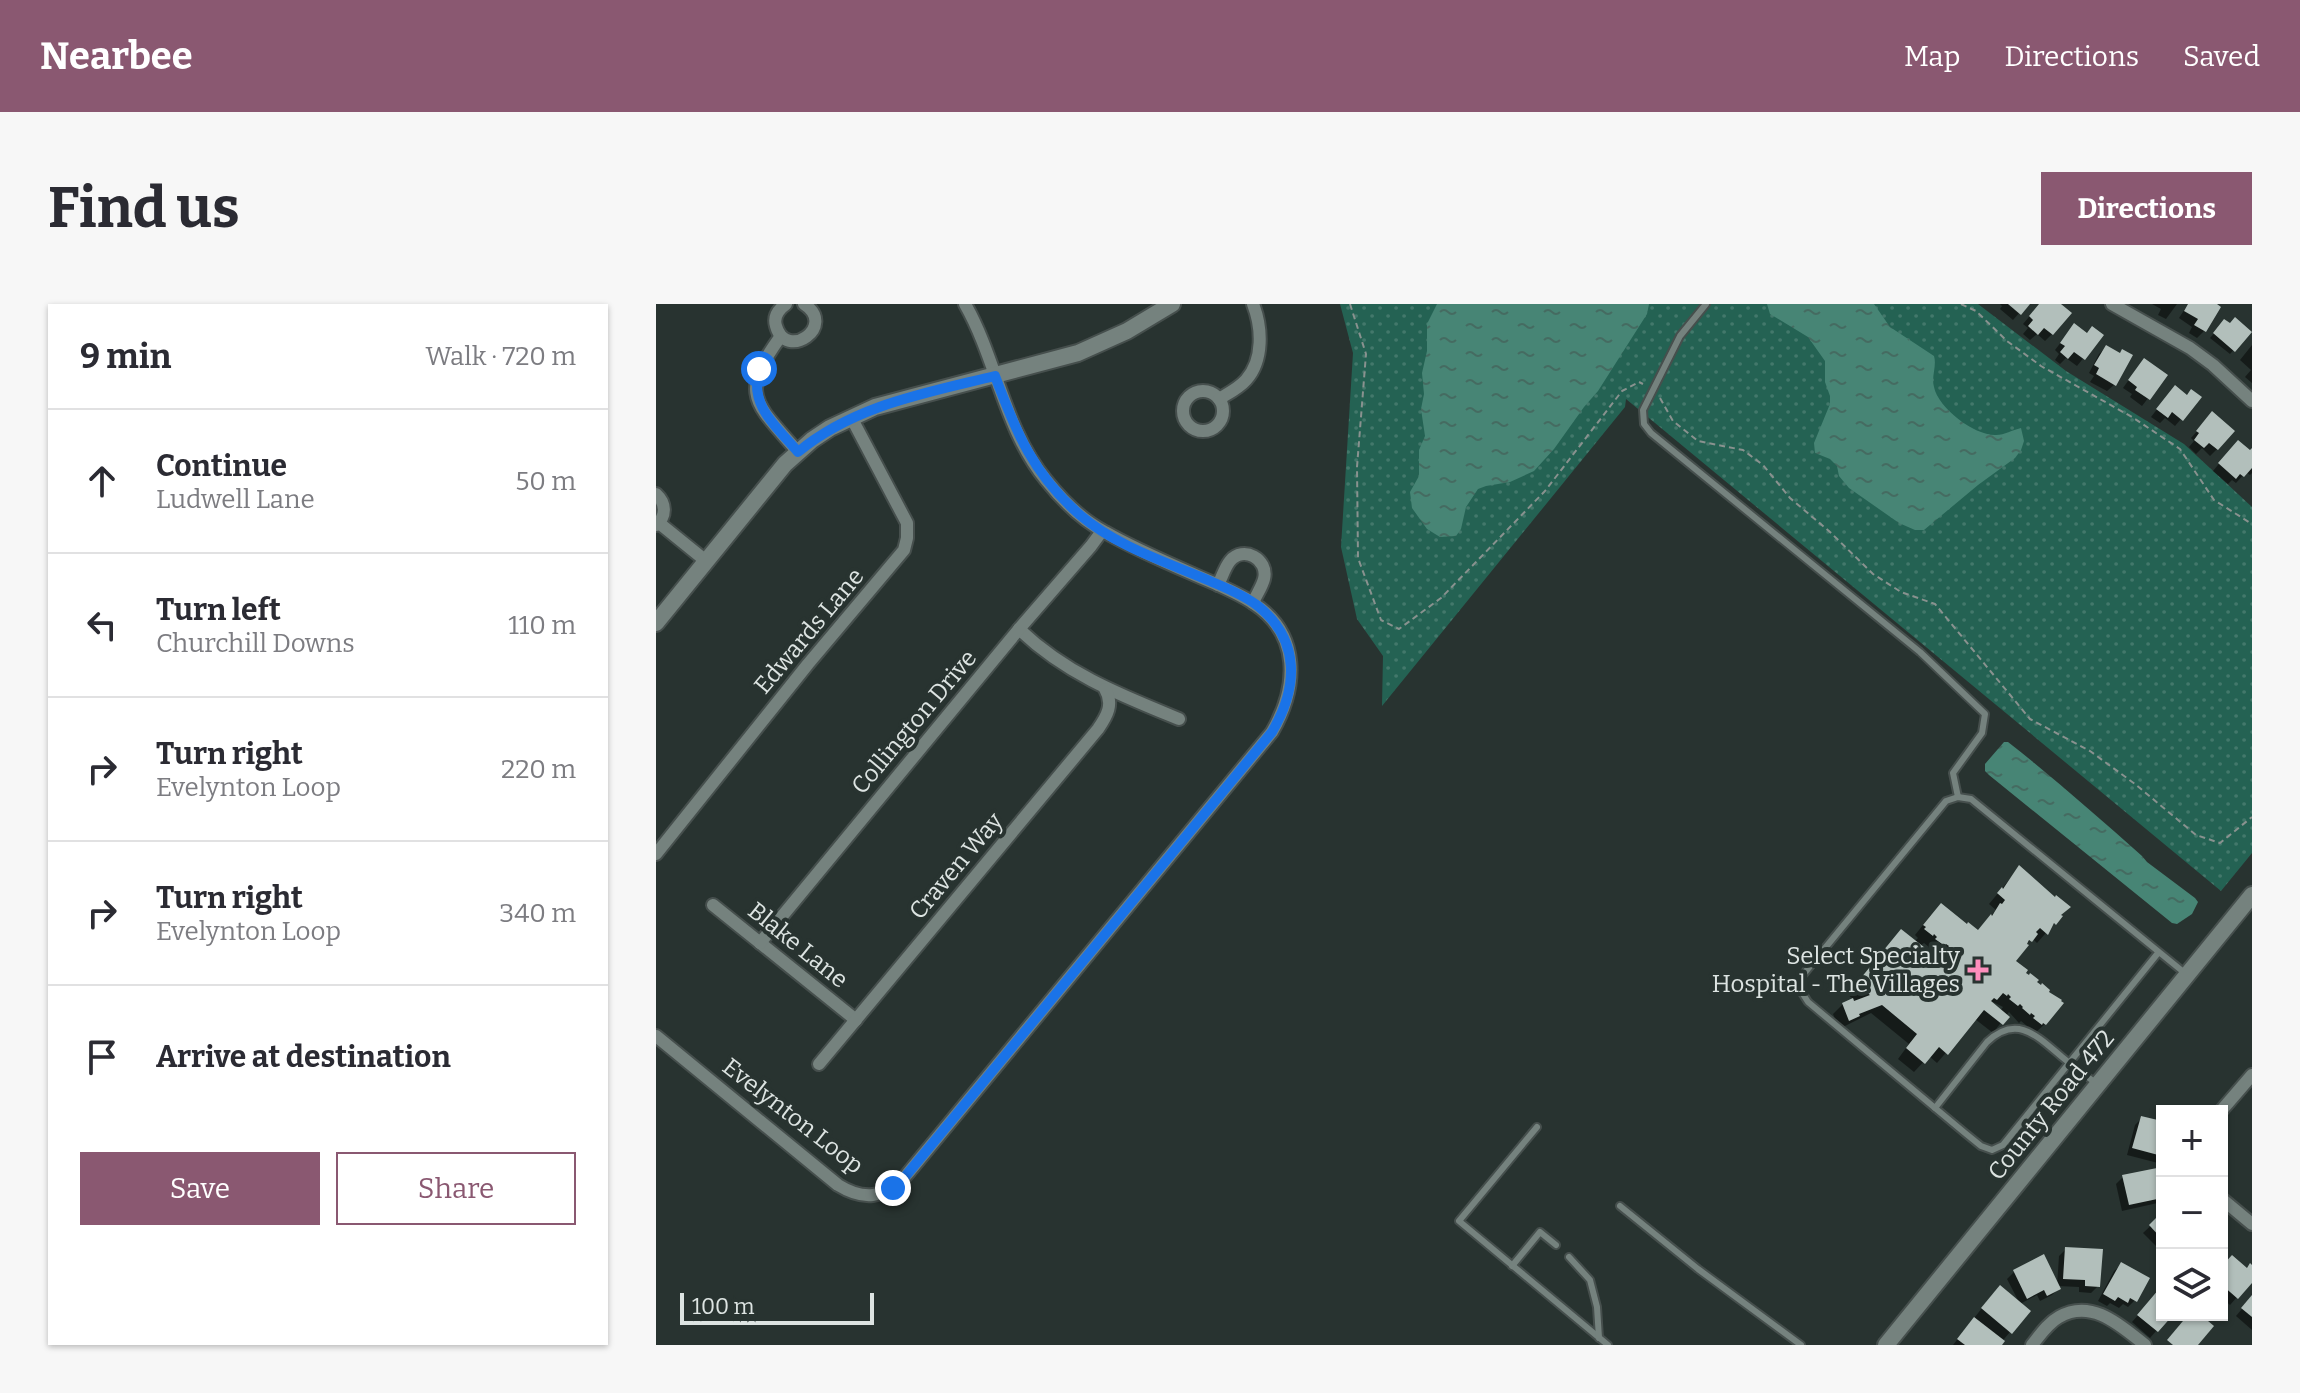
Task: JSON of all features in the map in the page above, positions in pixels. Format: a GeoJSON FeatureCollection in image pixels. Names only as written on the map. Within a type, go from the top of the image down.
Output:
{"type":"FeatureCollection","features":[{"type":"Feature","properties":{"kind":"street"},"geometry":{"type":"LineString","coordinates":[[786,304],[778,311],[776,328],[781,336],[797,341],[806,338],[815,324],[814,315],[804,304]]}},
{"type":"Feature","properties":{"kind":"street","name":"Evelynton Loop"},"geometry":{"type":"LineString","coordinates":[[656,1036],[838,1185],[864,1196],[893,1188],[1272,732],[1284,712],[1291,687],[1291,659],[1283,635],[1271,618],[1253,603],[1134,548],[1081,516],[1044,478],[1016,432],[985,344],[965,304]]}},
{"type":"Feature","properties":{"kind":"street"},"geometry":{"type":"LineString","coordinates":[[656,623],[770,481],[812,440],[851,417],[902,399],[1078,353],[1127,331],[1172,304]]}},
{"type":"Feature","properties":{"kind":"street"},"geometry":{"type":"LineString","coordinates":[[1219,399],[1248,378],[1255,367],[1260,336],[1253,304]]}},
{"type":"Feature","properties":{"kind":"street"},"geometry":{"type":"LineString","coordinates":[[2112,304],[2190,348],[2252,401]]}},
{"type":"Feature","properties":{"kind":"street"},"geometry":{"type":"LineString","coordinates":[[781,336],[759,369],[755,382],[761,407],[798,452]]}},
{"type":"Feature","properties":{"kind":"street","name":"Edwards Lane"},"geometry":{"type":"LineString","coordinates":[[659,845],[904,550],[907,523],[851,417]]}},
{"type":"Feature","properties":{"kind":"street"},"geometry":{"type":"LineString","coordinates":[[656,494],[664,506],[664,515],[658,524],[706,561]]}},
{"type":"Feature","properties":{"kind":"street","name":"Collington Drive"},"geometry":{"type":"LineString","coordinates":[[760,943],[1102,531]]}},
{"type":"Feature","properties":{"kind":"street"},"geometry":{"type":"LineString","coordinates":[[1218,585],[1230,560],[1238,555],[1255,556],[1265,570],[1253,603]]}},
{"type":"Feature","properties":{"kind":"street"},"geometry":{"type":"LineString","coordinates":[[1019,629],[1053,658],[1105,689],[1179,719]]}},
{"type":"Feature","properties":{"kind":"street","name":"Craven Way"},"geometry":{"type":"LineString","coordinates":[[819,1064],[1098,729],[1110,705],[1105,689]]}},
{"type":"Feature","properties":{"kind":"street","name":"County Road 472"},"geometry":{"type":"LineString","coordinates":[[1886,1345],[2252,895]]}},
{"type":"Feature","properties":{"kind":"street","name":"Blake Lane"},"geometry":{"type":"LineString","coordinates":[[713,905],[856,1020]]}},
{"type":"Feature","properties":{"kind":"street"},"geometry":{"type":"LineString","coordinates":[[2226,1105],[2252,1075]]}},
{"type":"Feature","properties":{"kind":"street"},"geometry":{"type":"LineString","coordinates":[[2228,1204],[2252,1224]]}},
{"type":"Feature","properties":{"kind":"street"},"geometry":{"type":"LineString","coordinates":[[2032,1345],[2060,1316],[2083,1311],[2113,1319],[2145,1345]]}},
{"type":"Feature","properties":{"kind":"lane"},"geometry":{"type":"LineString","coordinates":[[1706,304],[1680,336],[1643,410],[1644,424],[1651,433],[1920,652],[1985,714],[1982,733],[1953,773],[1958,797]]}},
{"type":"Feature","properties":{"kind":"lane"},"geometry":{"type":"LineString","coordinates":[[2158,953],[2003,1145],[1992,1150],[1981,1146],[1935,1108],[1808,1002],[1801,991],[1802,976],[1946,801],[1958,797],[1971,799],[2187,975]]}},
{"type":"Feature","properties":{"kind":"lane"},"geometry":{"type":"LineString","coordinates":[[1935,1108],[1987,1042],[2017,1027],[2033,1032],[2098,1085]]}},
{"type":"Feature","properties":{"kind":"lane"},"geometry":{"type":"LineString","coordinates":[[1537,1127],[1459,1221],[1608,1345]]}},
{"type":"Feature","properties":{"kind":"lane"},"geometry":{"type":"LineString","coordinates":[[1620,1206],[1698,1269],[1801,1345]]}},
{"type":"Feature","properties":{"kind":"lane"},"geometry":{"type":"LineString","coordinates":[[1512,1266],[1540,1232],[1556,1245]]}},
{"type":"Feature","properties":{"kind":"lane"},"geometry":{"type":"LineString","coordinates":[[1569,1257],[1590,1280],[1597,1307],[1599,1338]]}},
{"type":"Feature","properties":{"kind":"path"},"geometry":{"type":"LineString","coordinates":[[1350,304],[1366,354],[1357,467],[1358,558],[1381,620],[1399,629],[1441,598],[1545,491],[1622,391],[1639,382],[1654,388],[1673,421],[1698,441],[1743,450],[1763,465],[1790,498],[1873,574],[1901,592],[1935,604],[2030,719],[2090,751],[2196,835],[2220,843],[2252,817]]}},
{"type":"Feature","properties":{"kind":"path"},"geometry":{"type":"LineString","coordinates":[[1961,304],[1976,311],[2007,341],[2041,366],[2132,417],[2180,449],[2214,500],[2252,524]]}},
{"type":"Feature","properties":{"kind":"shaded area"},"geometry":{"type":"Polygon","coordinates":[[[1340,304],[1978,304],[2066,371],[2184,444],[2252,507],[2252,853],[2221,891],[1626,399],[1625,407],[1382,706],[1383,656],[1357,619],[1341,547],[1353,353],[1340,304]]]}},
{"type":"Feature","properties":{"kind":"water"},"geometry":{"type":"Polygon","coordinates":[[[1437,304],[1649,304],[1647,314],[1598,391],[1554,449],[1534,471],[1510,482],[1478,489],[1466,507],[1461,529],[1456,536],[1440,537],[1427,529],[1412,508],[1410,492],[1419,476],[1419,450],[1425,436],[1421,409],[1427,324],[1437,304]]]}},
{"type":"Feature","properties":{"kind":"water"},"geometry":{"type":"Polygon","coordinates":[[[1767,304],[1874,304],[1890,327],[1934,356],[1934,387],[1942,404],[1950,412],[1968,426],[1987,434],[1999,435],[2021,428],[2024,441],[2021,450],[1924,530],[1915,530],[1899,523],[1849,488],[1839,476],[1837,466],[1830,459],[1815,453],[1814,443],[1830,404],[1825,382],[1825,361],[1808,337],[1770,314],[1767,304]]]}},
{"type":"Feature","properties":{"kind":"water"},"geometry":{"type":"Polygon","coordinates":[[[2004,742],[2008,742],[2147,862],[2195,898],[2198,902],[2192,914],[2177,924],[2172,923],[1989,775],[1985,764],[2004,742]]]}},
{"type":"Feature","properties":{"kind":"building"},"geometry":{"type":"Polygon","coordinates":[[[2008,304],[2030,304],[2021,315],[2008,304]]]}},
{"type":"Feature","properties":{"kind":"building"},"geometry":{"type":"Polygon","coordinates":[[[2039,304],[2061,304],[2072,313],[2053,335],[2044,328],[2038,335],[2028,326],[2033,320],[2029,316],[2039,304]]]}},
{"type":"Feature","properties":{"kind":"building"},"geometry":{"type":"Polygon","coordinates":[[[2188,304],[2217,304],[2221,307],[2206,332],[2194,325],[2198,319],[2184,311],[2188,304]]]}},
{"type":"Feature","properties":{"kind":"building"},"geometry":{"type":"Polygon","coordinates":[[[2235,317],[2252,332],[2235,352],[2213,333],[2224,319],[2230,323],[2235,317]]]}},
{"type":"Feature","properties":{"kind":"building"},"geometry":{"type":"Polygon","coordinates":[[[2074,323],[2087,333],[2092,326],[2104,335],[2085,360],[2074,352],[2068,359],[2060,352],[2065,346],[2060,343],[2074,323]]]}},
{"type":"Feature","properties":{"kind":"building"},"geometry":{"type":"Polygon","coordinates":[[[2106,345],[2120,353],[2122,349],[2133,355],[2116,386],[2096,374],[2099,368],[2094,365],[2106,345]]]}},
{"type":"Feature","properties":{"kind":"building"},"geometry":{"type":"Polygon","coordinates":[[[2144,358],[2168,375],[2150,400],[2135,390],[2137,387],[2128,380],[2144,358]]]}},
{"type":"Feature","properties":{"kind":"building"},"geometry":{"type":"Polygon","coordinates":[[[2175,385],[2187,395],[2191,389],[2202,397],[2183,421],[2172,412],[2168,418],[2156,409],[2175,385]]]}},
{"type":"Feature","properties":{"kind":"building"},"geometry":{"type":"Polygon","coordinates":[[[2212,411],[2235,431],[2218,450],[2209,443],[2204,448],[2194,440],[2199,433],[2196,431],[2212,411]]]}},
{"type":"Feature","properties":{"kind":"building"},"geometry":{"type":"Polygon","coordinates":[[[2238,440],[2250,450],[2252,448],[2252,468],[2244,477],[2240,474],[2236,479],[2218,463],[2238,440]]]}},
{"type":"Feature","properties":{"kind":"building"},"geometry":{"type":"Polygon","coordinates":[[[2019,865],[2071,907],[2061,915],[2056,925],[2054,923],[2048,935],[2040,928],[2016,961],[2028,970],[2026,973],[2039,980],[2037,982],[2064,1003],[2046,1025],[2003,993],[1997,1000],[1994,998],[1991,1001],[2010,1017],[2003,1025],[1984,1010],[1948,1055],[1939,1047],[1925,1064],[1906,1048],[1917,1034],[1882,1005],[1849,1021],[1842,1003],[1870,995],[1856,984],[1901,929],[1939,959],[1949,946],[1935,939],[1937,937],[1923,925],[1941,903],[1978,930],[2005,900],[1997,893],[2019,865]]]}},
{"type":"Feature","properties":{"kind":"building"},"geometry":{"type":"Polygon","coordinates":[[[2141,1116],[2156,1120],[2156,1154],[2132,1148],[2141,1116]]]}},
{"type":"Feature","properties":{"kind":"building"},"geometry":{"type":"Polygon","coordinates":[[[2156,1168],[2156,1199],[2129,1205],[2122,1175],[2156,1168]]]}},
{"type":"Feature","properties":{"kind":"building"},"geometry":{"type":"Polygon","coordinates":[[[2156,1218],[2156,1233],[2149,1225],[2156,1218]]]}},
{"type":"Feature","properties":{"kind":"building"},"geometry":{"type":"Polygon","coordinates":[[[2065,1247],[2103,1249],[2100,1287],[2085,1286],[2085,1280],[2063,1279],[2065,1247]]]}},
{"type":"Feature","properties":{"kind":"building"},"geometry":{"type":"Polygon","coordinates":[[[2044,1254],[2061,1289],[2047,1296],[2044,1290],[2027,1299],[2013,1270],[2044,1254]]]}},
{"type":"Feature","properties":{"kind":"building"},"geometry":{"type":"Polygon","coordinates":[[[2232,1255],[2247,1268],[2250,1263],[2252,1265],[2252,1283],[2238,1299],[2228,1290],[2228,1259],[2232,1255]]]}},
{"type":"Feature","properties":{"kind":"building"},"geometry":{"type":"Polygon","coordinates":[[[2121,1262],[2150,1278],[2137,1302],[2130,1298],[2128,1303],[2118,1297],[2115,1301],[2103,1294],[2121,1262]]]}},
{"type":"Feature","properties":{"kind":"building"},"geometry":{"type":"Polygon","coordinates":[[[2000,1285],[2031,1311],[2012,1334],[1981,1308],[2000,1285]]]}},
{"type":"Feature","properties":{"kind":"building"},"geometry":{"type":"Polygon","coordinates":[[[2156,1293],[2156,1321],[2168,1321],[2158,1332],[2137,1315],[2156,1293]]]}},
{"type":"Feature","properties":{"kind":"building"},"geometry":{"type":"Polygon","coordinates":[[[2252,1295],[2252,1317],[2241,1308],[2252,1295]]]}},
{"type":"Feature","properties":{"kind":"building"},"geometry":{"type":"Polygon","coordinates":[[[1974,1317],[2005,1341],[2002,1345],[1965,1345],[1957,1339],[1974,1317]]]}},
{"type":"Feature","properties":{"kind":"building"},"geometry":{"type":"Polygon","coordinates":[[[2183,1321],[2208,1321],[2214,1326],[2198,1345],[2173,1345],[2167,1340],[2183,1321]]]}},
{"type":"Feature","properties":{"kind":"place","name":"Select Specialty Hospital - The Villages"},"geometry":{"type":"Point","coordinates":[1978,970]}},
{"type":"Feature","properties":{"kind":"route"},"geometry":{"type":"LineString","coordinates":[[759,369],[755,382],[761,407],[798,452],[830,428],[875,407],[995,376],[1016,432],[1044,478],[1063,499],[1102,531],[1256,605],[1271,618],[1283,635],[1291,659],[1291,687],[1284,712],[1272,732],[893,1188]]}}]}
